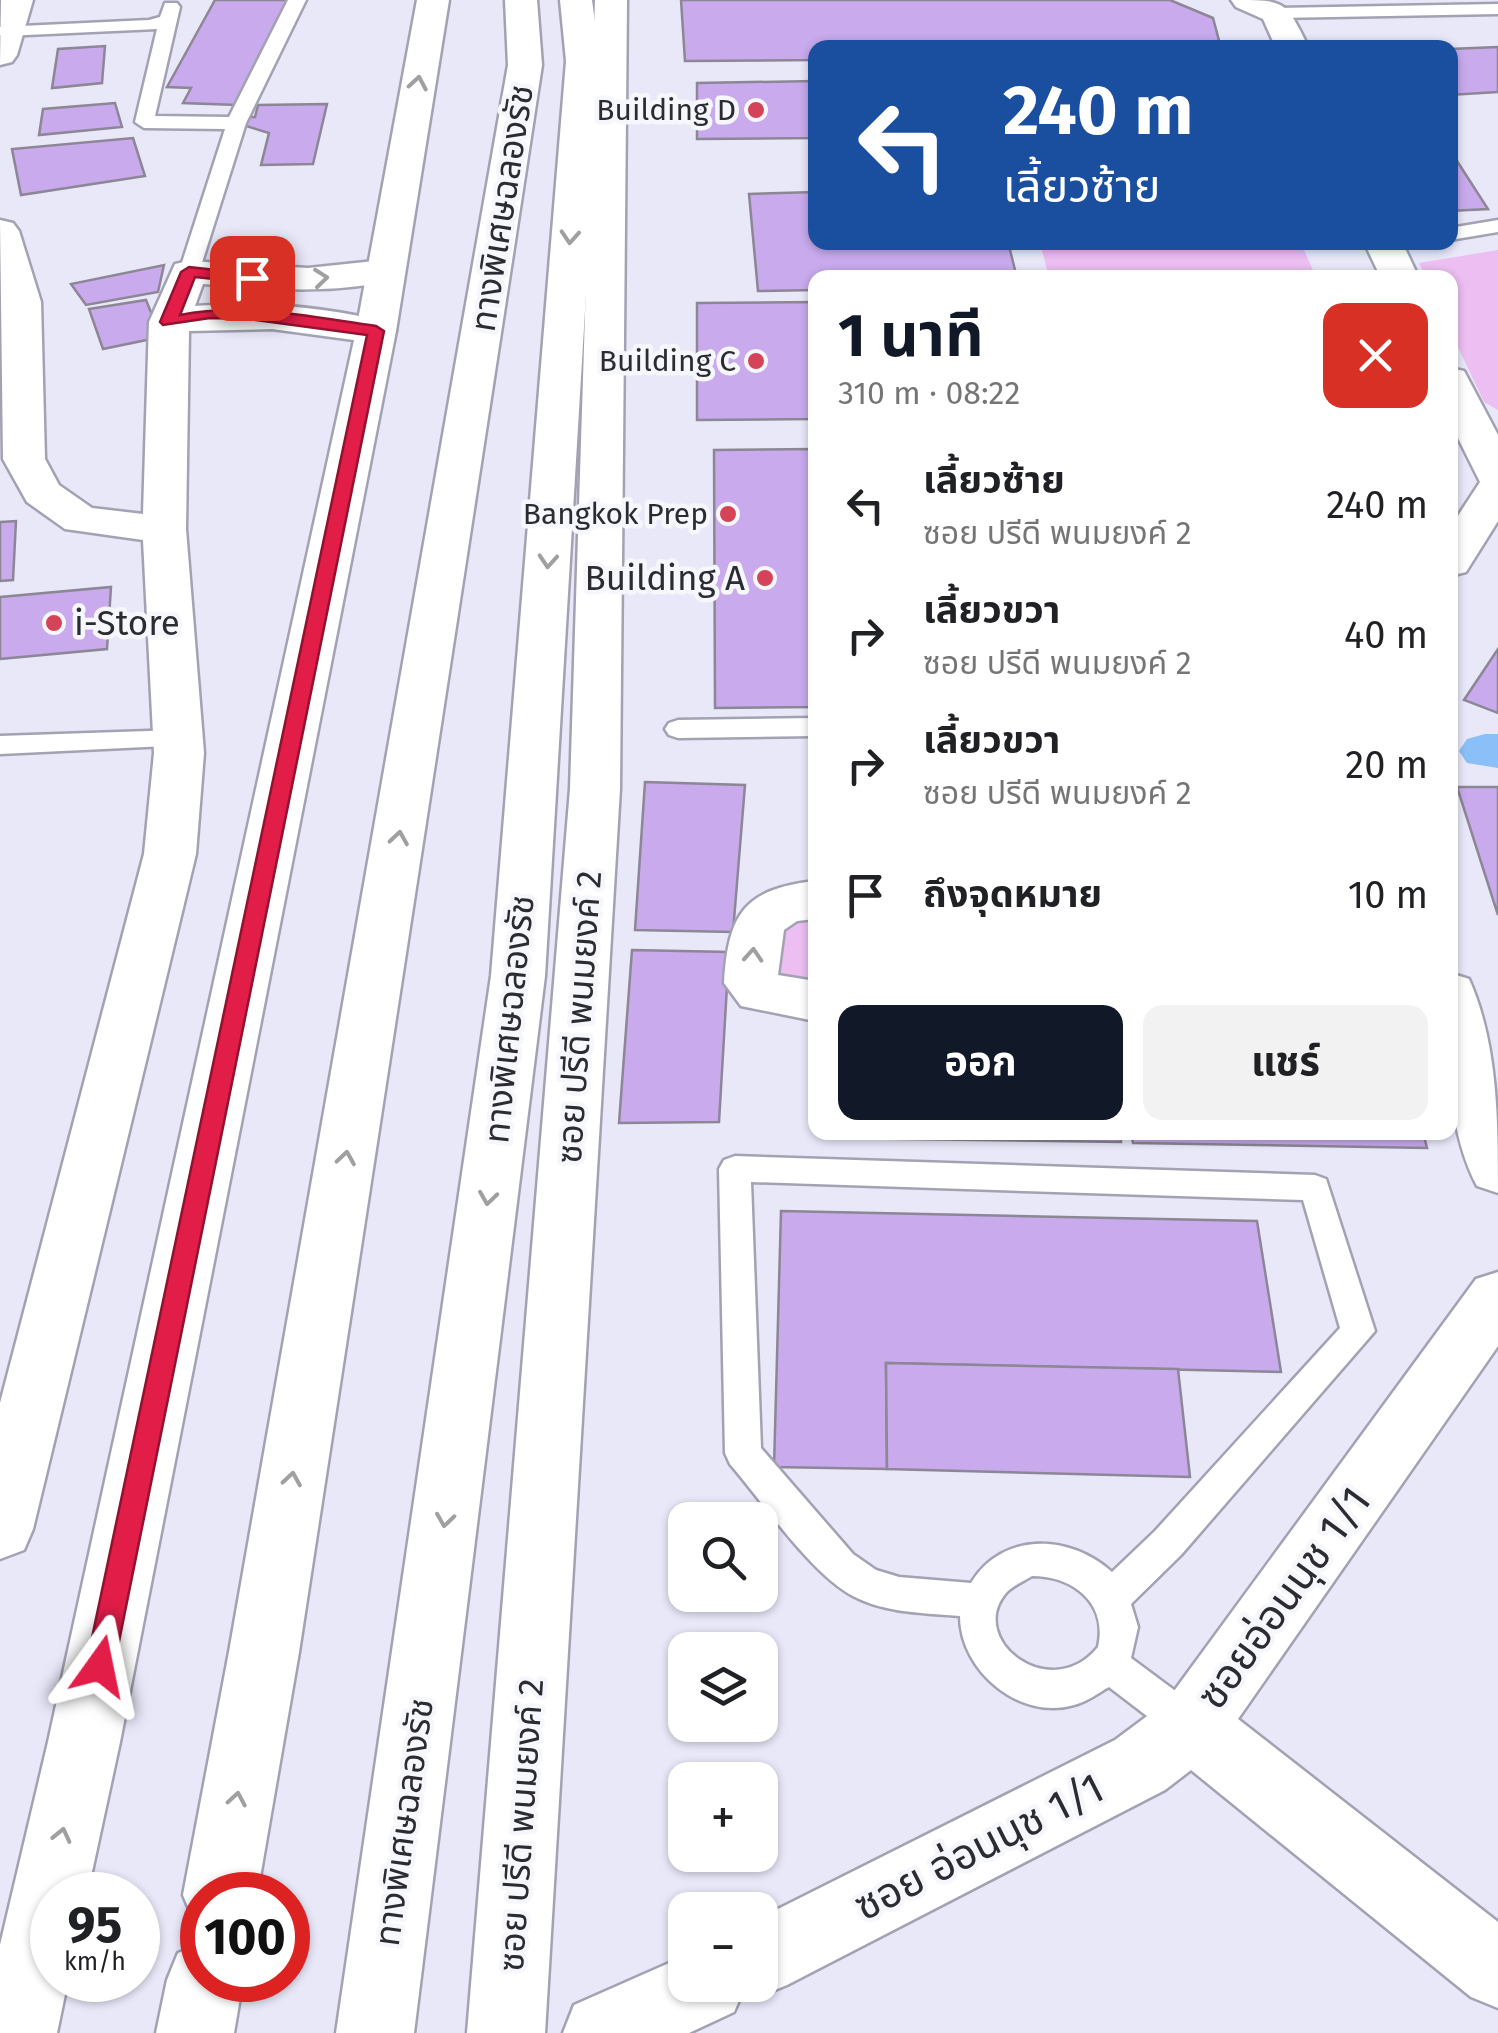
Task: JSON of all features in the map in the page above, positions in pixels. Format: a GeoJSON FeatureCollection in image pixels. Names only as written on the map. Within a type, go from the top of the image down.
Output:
{"type":"FeatureCollection","features":[{"type":"Feature","properties":{"kind":"main road"},"geometry":{"type":"LineString","coordinates":[[2,43],[16,0]]}},
{"type":"Feature","properties":{"kind":"main road"},"geometry":{"type":"LineString","coordinates":[[20,2012],[84,1742],[376,331],[433,0]]}},
{"type":"Feature","properties":{"kind":"main road","name":"ทางพิเศษฉลองรัช"},"geometry":{"type":"LineString","coordinates":[[224,1872],[525,65],[521,0]]}},
{"type":"Feature","properties":{"kind":"main road","name":"ทางพิเศษฉลองรัช"},"geometry":{"type":"LineString","coordinates":[[376,2033],[518,976],[583,61],[576,0]]}},
{"type":"Feature","properties":{"kind":"main road","name":"ซอย ปรีดี พนมยงค์ 2"},"geometry":{"type":"LineString","coordinates":[[506,2033],[595,789],[611,0]]}},
{"type":"Feature","properties":{"kind":"main road"},"geometry":{"type":"LineString","coordinates":[[1262,6],[1286,40]]}},
{"type":"Feature","properties":{"kind":"main road"},"geometry":{"type":"LineString","coordinates":[[0,232],[22,302],[12,437],[24,459],[21,493],[80,520],[164,529]]}},
{"type":"Feature","properties":{"kind":"main road"},"geometry":{"type":"LineString","coordinates":[[0,1529],[170,854],[178,740],[164,529],[168,322],[189,272],[308,280],[384,271]]}},
{"type":"Feature","properties":{"kind":"main road"},"geometry":{"type":"LineString","coordinates":[[168,322],[210,314],[249,314],[376,331]]}},
{"type":"Feature","properties":{"kind":"main road"},"geometry":{"type":"LineString","coordinates":[[1458,396],[1498,477]]}},
{"type":"Feature","properties":{"kind":"main road"},"geometry":{"type":"LineString","coordinates":[[1458,550],[1498,487]]}},
{"type":"Feature","properties":{"kind":"main road"},"geometry":{"type":"LineString","coordinates":[[808,901],[790,902],[770,911],[756,927],[751,983],[760,992],[808,1000]]}},
{"type":"Feature","properties":{"kind":"main road"},"geometry":{"type":"LineString","coordinates":[[1458,1016],[1486,1082],[1498,1170]]}},
{"type":"Feature","properties":{"kind":"main road","name":"ซอยอ่อนนุช 1/1"},"geometry":{"type":"LineString","coordinates":[[1498,1298],[1192,1726],[1498,1970]]}},
{"type":"Feature","properties":{"kind":"main road","name":"ซอย อ่อนนุช 1/1"},"geometry":{"type":"LineString","coordinates":[[778,1949],[1140,1764],[1192,1726]]}},
{"type":"Feature","properties":{"kind":"main road"},"geometry":{"type":"LineString","coordinates":[[195,2033],[200,2002]]}},
{"type":"Feature","properties":{"kind":"main road"},"geometry":{"type":"LineString","coordinates":[[602,2033],[670,2002]]}},
{"type":"Feature","properties":{"kind":"lane"},"geometry":{"type":"LineString","coordinates":[[174,0],[144,122],[236,123]]}},
{"type":"Feature","properties":{"kind":"lane"},"geometry":{"type":"LineString","coordinates":[[189,272],[236,123],[297,0]]}},
{"type":"Feature","properties":{"kind":"lane"},"geometry":{"type":"LineString","coordinates":[[1262,6],[1498,9]]}},
{"type":"Feature","properties":{"kind":"lane"},"geometry":{"type":"LineString","coordinates":[[2,43],[168,20]]}},
{"type":"Feature","properties":{"kind":"lane"},"geometry":{"type":"LineString","coordinates":[[1458,233],[1498,226]]}},
{"type":"Feature","properties":{"kind":"lane"},"geometry":{"type":"LineString","coordinates":[[678,729],[808,727]]}},
{"type":"Feature","properties":{"kind":"lane"},"geometry":{"type":"LineString","coordinates":[[0,744],[178,740]]}},
{"type":"Feature","properties":{"kind":"lane"},"geometry":{"type":"LineString","coordinates":[[979,1601],[899,1594],[866,1584],[840,1566],[743,1453],[735,1169],[1314,1188],[1358,1332],[1168,1543],[1111,1598]]}},
{"type":"Feature","properties":{"kind":"lane"},"geometry":{"type":"LineString","coordinates":[[1051,1559],[1074,1565],[1096,1580],[1111,1598],[1119,1620],[1118,1644],[1109,1664],[1074,1688],[1029,1686],[1008,1676],[991,1661],[976,1621],[979,1601],[988,1583],[1005,1568],[1027,1560],[1051,1559]]}},
{"type":"Feature","properties":{"kind":"lane"},"geometry":{"type":"LineString","coordinates":[[1109,1664],[1192,1726]]}},
{"type":"Feature","properties":{"kind":"shaded area"},"geometry":{"type":"Polygon","coordinates":[[[1042,250],[1304,250],[1313,270],[1047,270],[1042,250]]]}},
{"type":"Feature","properties":{"kind":"shaded area"},"geometry":{"type":"Polygon","coordinates":[[[1498,250],[1498,410],[1484,402],[1458,347],[1458,270],[1422,270],[1419,263],[1498,250]]]}},
{"type":"Feature","properties":{"kind":"shaded area"},"geometry":{"type":"Polygon","coordinates":[[[808,917],[808,987],[782,979],[770,956],[772,935],[808,917]]]}},
{"type":"Feature","properties":{"kind":"building"},"geometry":{"type":"Polygon","coordinates":[[[215,0],[289,0],[237,105],[183,103],[191,88],[167,87],[215,0]]]}},
{"type":"Feature","properties":{"kind":"building"},"geometry":{"type":"Polygon","coordinates":[[[681,0],[1170,0],[1213,18],[1219,40],[808,40],[808,60],[685,61],[681,0]]]}},
{"type":"Feature","properties":{"kind":"building"},"geometry":{"type":"Polygon","coordinates":[[[105,46],[102,83],[52,88],[58,49],[105,46]]]}},
{"type":"Feature","properties":{"kind":"building"},"geometry":{"type":"Polygon","coordinates":[[[1498,47],[1498,92],[1458,94],[1458,49],[1498,47]]]}},
{"type":"Feature","properties":{"kind":"building","name":"Building D"},"geometry":{"type":"Polygon","coordinates":[[[808,81],[808,138],[697,139],[697,83],[808,81]]]}},
{"type":"Feature","properties":{"kind":"building"},"geometry":{"type":"Polygon","coordinates":[[[115,103],[122,127],[39,135],[43,109],[115,103]]]}},
{"type":"Feature","properties":{"kind":"building"},"geometry":{"type":"Polygon","coordinates":[[[327,104],[313,164],[261,165],[269,133],[236,123],[234,117],[255,117],[258,105],[327,104]]]}},
{"type":"Feature","properties":{"kind":"building"},"geometry":{"type":"Polygon","coordinates":[[[133,138],[145,176],[21,195],[12,149],[133,138]]]}},
{"type":"Feature","properties":{"kind":"building"},"geometry":{"type":"Polygon","coordinates":[[[1458,163],[1488,209],[1458,211],[1458,163]]]}},
{"type":"Feature","properties":{"kind":"building","name":"Building C"},"geometry":{"type":"Polygon","coordinates":[[[808,192],[808,250],[1010,250],[1015,270],[808,270],[808,290],[758,291],[749,194],[808,192]]]}},
{"type":"Feature","properties":{"kind":"building"},"geometry":{"type":"Polygon","coordinates":[[[164,265],[158,292],[86,305],[71,284],[164,265]]]}},
{"type":"Feature","properties":{"kind":"building"},"geometry":{"type":"Polygon","coordinates":[[[146,300],[161,337],[103,349],[89,309],[146,300]]]}},
{"type":"Feature","properties":{"kind":"building","name":"Building C"},"geometry":{"type":"Polygon","coordinates":[[[808,302],[808,419],[697,420],[697,303],[808,302]]]}},
{"type":"Feature","properties":{"kind":"building","name":"Building A"},"geometry":{"type":"Polygon","coordinates":[[[808,449],[808,707],[715,708],[714,450],[808,449]]]}},
{"type":"Feature","properties":{"kind":"building"},"geometry":{"type":"Polygon","coordinates":[[[16,521],[13,580],[0,581],[0,522],[16,521]]]}},
{"type":"Feature","properties":{"kind":"building","name":"i-Store"},"geometry":{"type":"Polygon","coordinates":[[[111,587],[107,649],[0,659],[0,597],[111,587]]]}},
{"type":"Feature","properties":{"kind":"building"},"geometry":{"type":"Polygon","coordinates":[[[1498,649],[1498,713],[1464,700],[1498,649]]]}},
{"type":"Feature","properties":{"kind":"building"},"geometry":{"type":"Polygon","coordinates":[[[645,782],[745,785],[733,932],[635,930],[645,782]]]}},
{"type":"Feature","properties":{"kind":"building"},"geometry":{"type":"Polygon","coordinates":[[[1458,787],[1498,787],[1498,915],[1458,790],[1458,787]]]}},
{"type":"Feature","properties":{"kind":"building"},"geometry":{"type":"Polygon","coordinates":[[[632,950],[729,952],[719,1122],[619,1123],[632,950]]]}},
{"type":"Feature","properties":{"kind":"building"},"geometry":{"type":"Polygon","coordinates":[[[975,1140],[1121,1140],[1121,1142],[975,1140]]]}},
{"type":"Feature","properties":{"kind":"building"},"geometry":{"type":"Polygon","coordinates":[[[1132,1140],[1425,1140],[1427,1148],[1132,1140]]]}},
{"type":"Feature","properties":{"kind":"building"},"geometry":{"type":"Polygon","coordinates":[[[781,1211],[1257,1221],[1281,1372],[886,1363],[887,1469],[774,1467],[781,1211]]]}},
{"type":"Feature","properties":{"kind":"building"},"geometry":{"type":"Polygon","coordinates":[[[886,1363],[1178,1369],[1190,1477],[887,1469],[886,1363]]]}},
{"type":"Feature","properties":{"kind":"waterway"},"geometry":{"type":"LineString","coordinates":[[1485,751],[1498,751]]}},
{"type":"Feature","properties":{"kind":"place","name":"Building D"},"geometry":{"type":"Point","coordinates":[756,110]}},
{"type":"Feature","properties":{"kind":"place","name":"Building C"},"geometry":{"type":"Point","coordinates":[756,361]}},
{"type":"Feature","properties":{"kind":"place","name":"Bangkok Prep"},"geometry":{"type":"Point","coordinates":[728,514]}},
{"type":"Feature","properties":{"kind":"place","name":"Building A"},"geometry":{"type":"Point","coordinates":[765,578]}},
{"type":"Feature","properties":{"kind":"place","name":"i-Store"},"geometry":{"type":"Point","coordinates":[54,623]}},
{"type":"Feature","properties":{"kind":"route"},"geometry":{"type":"LineString","coordinates":[[100,1666],[376,331],[249,314],[210,314],[168,322],[189,272],[252,278]]}}]}
